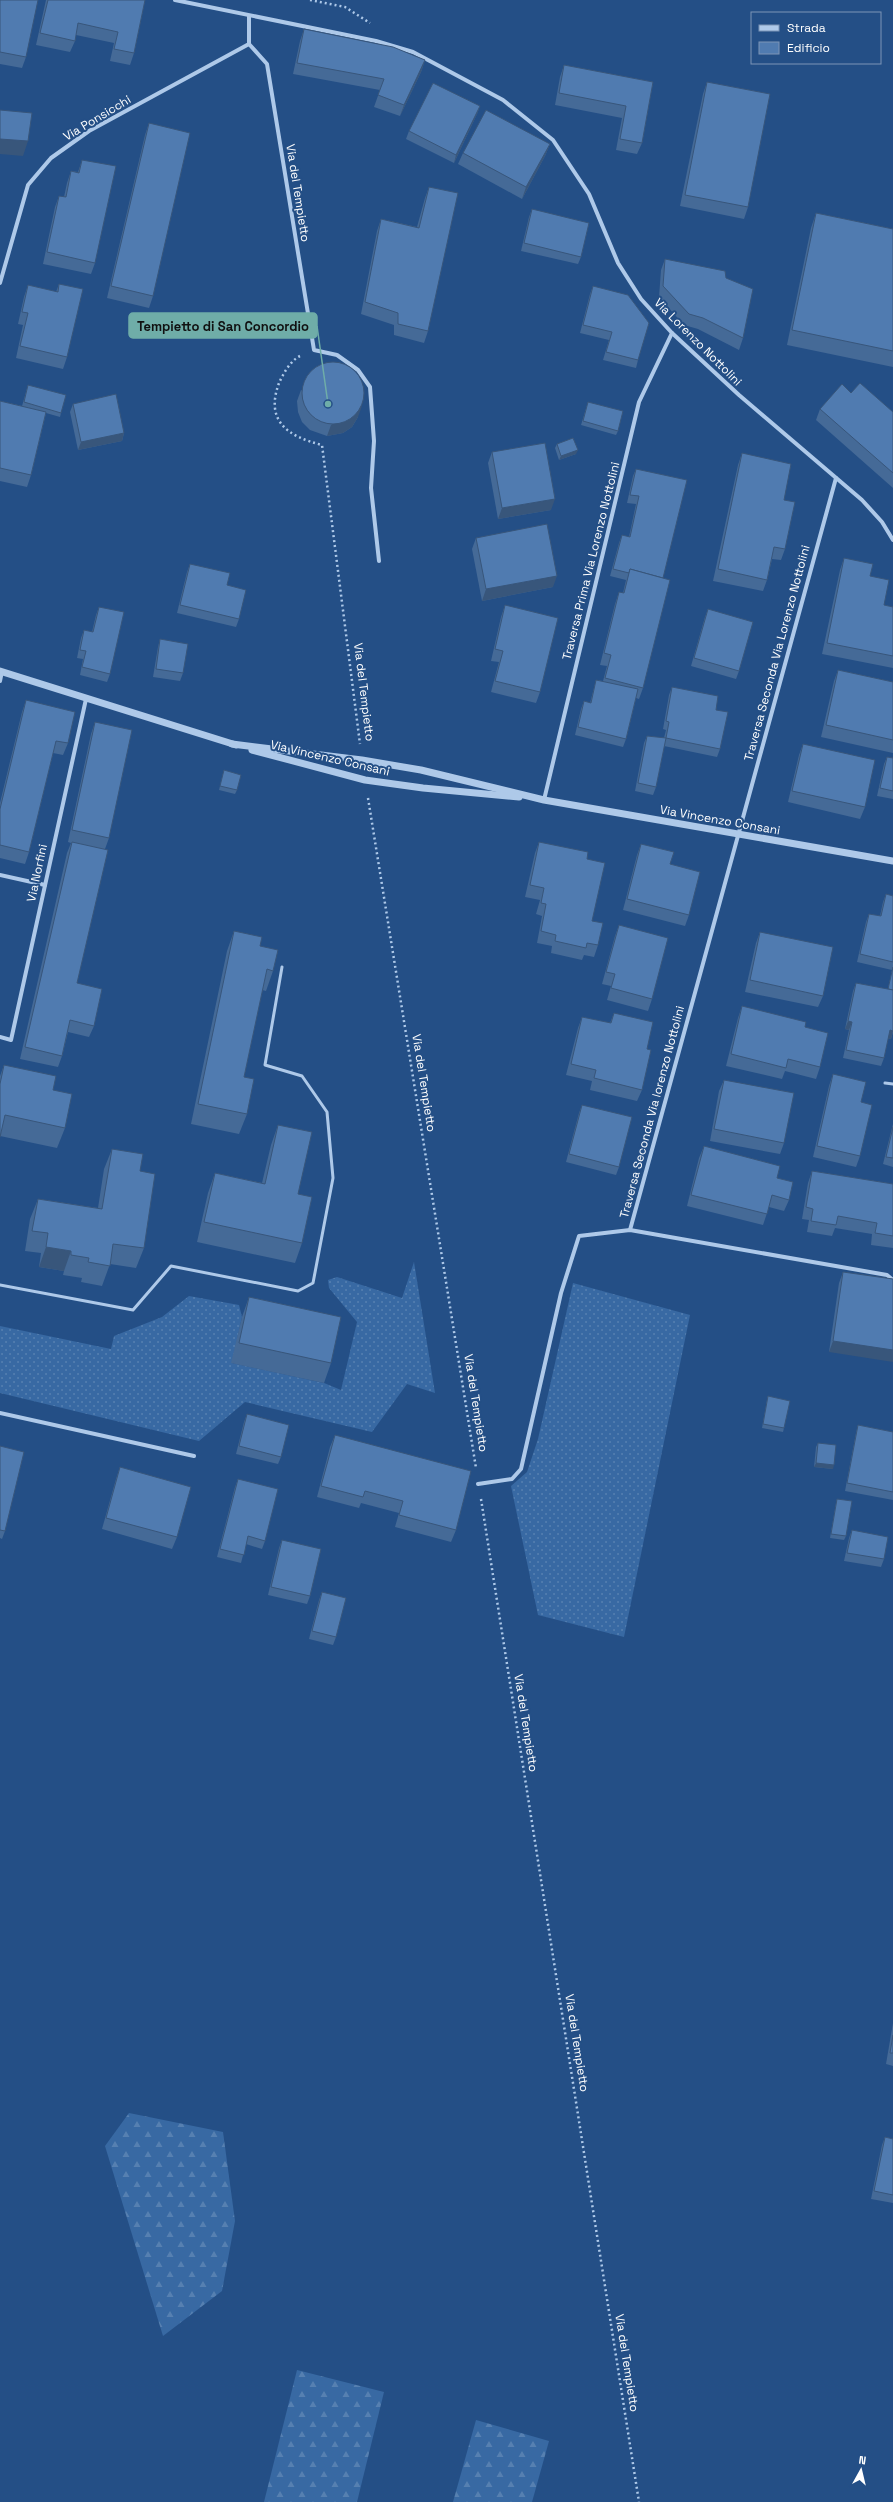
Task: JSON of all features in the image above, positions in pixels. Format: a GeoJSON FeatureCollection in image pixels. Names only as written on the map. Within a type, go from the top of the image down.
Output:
{"type":"FeatureCollection","features":[{"type":"Feature","properties":{"kind":"street","name":"Via Lorenzo Nottolini"},"geometry":{"type":"LineString","coordinates":[[175,0],[376,41],[413,52],[503,100],[553,140],[589,194],[618,263],[642,299],[672,333],[738,395],[862,500],[882,522],[893,540]]}},
{"type":"Feature","properties":{"kind":"street"},"geometry":{"type":"LineString","coordinates":[[249,16],[250,44]]}},
{"type":"Feature","properties":{"kind":"street","name":"Via Ponsicchi"},"geometry":{"type":"LineString","coordinates":[[0,283],[28,185],[51,158],[89,131],[250,44]]}},
{"type":"Feature","properties":{"kind":"street","name":"Via del Tempietto"},"geometry":{"type":"LineString","coordinates":[[250,44],[267,64],[314,350]]}},
{"type":"Feature","properties":{"kind":"street","name":"Traversa Prima Via Lorenzo Nottolini"},"geometry":{"type":"LineString","coordinates":[[544,800],[639,402],[672,333]]}},
{"type":"Feature","properties":{"kind":"street"},"geometry":{"type":"LineString","coordinates":[[314,350],[337,355],[358,370],[370,387],[374,441],[371,488],[379,561]]}},
{"type":"Feature","properties":{"kind":"street","name":"Traversa Seconda Via Lorenzo Nottolini"},"geometry":{"type":"LineString","coordinates":[[738,834],[836,478]]}},
{"type":"Feature","properties":{"kind":"street"},"geometry":{"type":"LineString","coordinates":[[0,681],[1,671]]}},
{"type":"Feature","properties":{"kind":"street","name":"Via Vincenzo Consani"},"geometry":{"type":"LineString","coordinates":[[1,671],[232,744],[296,763],[365,780],[423,788],[544,800]]}},
{"type":"Feature","properties":{"kind":"street","name":"Via Norfini"},"geometry":{"type":"LineString","coordinates":[[0,1038],[11,1040],[86,699]]}},
{"type":"Feature","properties":{"kind":"street","name":"Via Vincenzo Consani"},"geometry":{"type":"LineString","coordinates":[[232,744],[362,760],[421,770],[544,800],[893,861]]}},
{"type":"Feature","properties":{"kind":"street","name":"Traversa Seconda Via lorenzo Nottolini"},"geometry":{"type":"LineString","coordinates":[[478,1484],[512,1479],[522,1469],[561,1293],[579,1236],[630,1230],[738,834]]}},
{"type":"Feature","properties":{"kind":"street"},"geometry":{"type":"LineString","coordinates":[[0,875],[45,885]]}},
{"type":"Feature","properties":{"kind":"street"},"geometry":{"type":"LineString","coordinates":[[630,1230],[886,1276],[893,1280]]}},
{"type":"Feature","properties":{"kind":"street"},"geometry":{"type":"LineString","coordinates":[[0,1413],[194,1456]]}},
{"type":"Feature","properties":{"kind":"lane"},"geometry":{"type":"LineString","coordinates":[[0,1285],[133,1310],[171,1266],[298,1291],[313,1283],[334,1178],[327,1112],[302,1076],[265,1066],[282,967]]}},
{"type":"Feature","properties":{"kind":"lane"},"geometry":{"type":"LineString","coordinates":[[885,1083],[893,1084]]}},
{"type":"Feature","properties":{"kind":"path"},"geometry":{"type":"LineString","coordinates":[[310,0],[345,7],[378,28],[376,41]]}},
{"type":"Feature","properties":{"kind":"path","name":"Via del Tempietto"},"geometry":{"type":"LineString","coordinates":[[314,350],[297,358],[282,375],[275,395],[275,416],[285,428],[299,439],[322,445],[362,760]]}},
{"type":"Feature","properties":{"kind":"path","name":"Via del Tempietto"},"geometry":{"type":"LineString","coordinates":[[365,780],[639,2502]]}},
{"type":"Feature","properties":{"kind":"green space"},"geometry":{"type":"Polygon","coordinates":[[[414,1262],[435,1393],[407,1384],[372,1432],[245,1402],[199,1441],[0,1393],[0,1326],[111,1349],[114,1336],[162,1317],[189,1296],[239,1305],[242,1317],[232,1363],[324,1383],[341,1390],[357,1322],[329,1288],[328,1280],[337,1277],[402,1298],[414,1262]]]}},
{"type":"Feature","properties":{"kind":"green space"},"geometry":{"type":"Polygon","coordinates":[[[573,1283],[690,1315],[624,1637],[538,1615],[511,1486],[527,1472],[538,1439],[573,1283]]]}},
{"type":"Feature","properties":{"kind":"green space"},"geometry":{"type":"Polygon","coordinates":[[[129,2113],[223,2132],[235,2221],[222,2291],[163,2336],[105,2146],[129,2113]]]}},
{"type":"Feature","properties":{"kind":"green space"},"geometry":{"type":"Polygon","coordinates":[[[297,2370],[384,2392],[357,2502],[264,2502],[297,2370]]]}},
{"type":"Feature","properties":{"kind":"green space"},"geometry":{"type":"Polygon","coordinates":[[[476,2420],[549,2441],[532,2502],[453,2502],[476,2420]]]}},
{"type":"Feature","properties":{"kind":"building"},"geometry":{"type":"Polygon","coordinates":[[[0,0],[38,0],[26,57],[0,52],[0,0]]]}},
{"type":"Feature","properties":{"kind":"building"},"geometry":{"type":"Polygon","coordinates":[[[48,0],[145,0],[134,53],[114,49],[118,32],[78,23],[75,41],[40,33],[48,0]]]}},
{"type":"Feature","properties":{"kind":"building"},"geometry":{"type":"Polygon","coordinates":[[[304,29],[393,47],[425,60],[404,105],[378,95],[384,79],[297,63],[304,29]]]}},
{"type":"Feature","properties":{"kind":"building"},"geometry":{"type":"Polygon","coordinates":[[[564,65],[653,82],[642,143],[620,139],[626,106],[559,93],[564,65]]]}},
{"type":"Feature","properties":{"kind":"building"},"geometry":{"type":"Polygon","coordinates":[[[707,82],[770,94],[748,207],[685,195],[707,82]]]}},
{"type":"Feature","properties":{"kind":"building"},"geometry":{"type":"Polygon","coordinates":[[[433,83],[480,106],[456,155],[409,131],[433,83]]]}},
{"type":"Feature","properties":{"kind":"building"},"geometry":{"type":"Polygon","coordinates":[[[0,110],[32,113],[28,141],[0,139],[0,110]]]}},
{"type":"Feature","properties":{"kind":"building"},"geometry":{"type":"Polygon","coordinates":[[[486,110],[550,144],[526,187],[463,153],[486,110]]]}},
{"type":"Feature","properties":{"kind":"building"},"geometry":{"type":"Polygon","coordinates":[[[149,123],[190,133],[153,296],[111,286],[149,123]]]}},
{"type":"Feature","properties":{"kind":"building"},"geometry":{"type":"Polygon","coordinates":[[[82,160],[116,166],[95,263],[47,252],[59,196],[66,197],[71,171],[79,173],[82,160]]]}},
{"type":"Feature","properties":{"kind":"building"},"geometry":{"type":"Polygon","coordinates":[[[429,187],[458,193],[428,331],[398,324],[398,313],[365,302],[381,219],[419,228],[429,187]]]}},
{"type":"Feature","properties":{"kind":"building"},"geometry":{"type":"Polygon","coordinates":[[[532,209],[589,223],[581,257],[524,243],[532,209]]]}},
{"type":"Feature","properties":{"kind":"building"},"geometry":{"type":"Polygon","coordinates":[[[816,213],[893,229],[893,351],[792,330],[816,213]]]}},
{"type":"Feature","properties":{"kind":"building"},"geometry":{"type":"Polygon","coordinates":[[[665,259],[725,271],[726,278],[753,289],[743,338],[703,318],[689,314],[663,286],[665,259]]]}},
{"type":"Feature","properties":{"kind":"building"},"geometry":{"type":"Polygon","coordinates":[[[59,284],[83,289],[67,357],[20,346],[28,313],[22,312],[28,285],[58,292],[59,284]]]}},
{"type":"Feature","properties":{"kind":"building"},"geometry":{"type":"Polygon","coordinates":[[[593,286],[628,295],[649,323],[638,360],[606,352],[612,332],[583,325],[593,286]]]}},
{"type":"Feature","properties":{"kind":"building"},"geometry":{"type":"Polygon","coordinates":[[[333,362],[345,364],[355,371],[362,381],[364,393],[362,405],[355,415],[345,422],[333,424],[321,422],[311,415],[304,405],[302,393],[304,381],[311,371],[321,364],[333,362]]]}},
{"type":"Feature","properties":{"kind":"building"},"geometry":{"type":"Polygon","coordinates":[[[860,383],[893,412],[893,473],[820,409],[842,384],[851,393],[860,383]]]}},
{"type":"Feature","properties":{"kind":"building"},"geometry":{"type":"Polygon","coordinates":[[[28,385],[66,395],[61,413],[24,402],[28,385]]]}},
{"type":"Feature","properties":{"kind":"building"},"geometry":{"type":"Polygon","coordinates":[[[116,394],[124,433],[81,442],[73,404],[116,394]]]}},
{"type":"Feature","properties":{"kind":"building"},"geometry":{"type":"Polygon","coordinates":[[[0,401],[46,412],[31,475],[0,468],[0,401]]]}},
{"type":"Feature","properties":{"kind":"building"},"geometry":{"type":"Polygon","coordinates":[[[588,402],[623,411],[618,431],[583,421],[588,402]]]}},
{"type":"Feature","properties":{"kind":"building"},"geometry":{"type":"Polygon","coordinates":[[[573,438],[578,450],[561,456],[557,444],[573,438]]]}},
{"type":"Feature","properties":{"kind":"building"},"geometry":{"type":"Polygon","coordinates":[[[545,443],[555,499],[502,508],[492,452],[545,443]]]}},
{"type":"Feature","properties":{"kind":"building"},"geometry":{"type":"Polygon","coordinates":[[[742,453],[791,464],[784,500],[795,502],[785,549],[774,547],[767,580],[718,569],[742,453]]]}},
{"type":"Feature","properties":{"kind":"building"},"geometry":{"type":"Polygon","coordinates":[[[636,469],[687,480],[663,578],[630,569],[629,573],[613,569],[622,535],[630,537],[639,496],[630,495],[636,469]]]}},
{"type":"Feature","properties":{"kind":"building"},"geometry":{"type":"Polygon","coordinates":[[[547,524],[557,576],[486,589],[476,538],[547,524]]]}},
{"type":"Feature","properties":{"kind":"building"},"geometry":{"type":"Polygon","coordinates":[[[844,558],[873,564],[870,576],[889,580],[884,605],[893,607],[893,656],[827,643],[844,558]]]}},
{"type":"Feature","properties":{"kind":"building"},"geometry":{"type":"Polygon","coordinates":[[[190,564],[230,573],[227,585],[246,590],[239,619],[180,605],[190,564]]]}},
{"type":"Feature","properties":{"kind":"building"},"geometry":{"type":"Polygon","coordinates":[[[630,569],[670,580],[643,688],[605,678],[611,655],[604,653],[619,592],[624,593],[630,569]]]}},
{"type":"Feature","properties":{"kind":"building"},"geometry":{"type":"Polygon","coordinates":[[[505,605],[558,618],[540,692],[495,681],[503,651],[495,649],[505,605]]]}},
{"type":"Feature","properties":{"kind":"building"},"geometry":{"type":"Polygon","coordinates":[[[99,607],[124,612],[110,674],[82,667],[86,651],[80,650],[84,630],[93,632],[99,607]]]}},
{"type":"Feature","properties":{"kind":"building"},"geometry":{"type":"Polygon","coordinates":[[[708,609],[753,622],[739,671],[694,658],[708,609]]]}},
{"type":"Feature","properties":{"kind":"building"},"geometry":{"type":"Polygon","coordinates":[[[160,639],[188,644],[183,673],[156,669],[160,639]]]}},
{"type":"Feature","properties":{"kind":"building"},"geometry":{"type":"Polygon","coordinates":[[[838,670],[893,682],[893,740],[826,725],[838,670]]]}},
{"type":"Feature","properties":{"kind":"building"},"geometry":{"type":"Polygon","coordinates":[[[596,680],[638,689],[626,739],[578,727],[584,701],[591,703],[596,680]]]}},
{"type":"Feature","properties":{"kind":"building"},"geometry":{"type":"Polygon","coordinates":[[[672,687],[718,696],[716,710],[728,712],[720,749],[666,738],[669,722],[666,721],[672,687]]]}},
{"type":"Feature","properties":{"kind":"building"},"geometry":{"type":"Polygon","coordinates":[[[26,700],[75,712],[68,743],[56,741],[29,852],[0,845],[0,809],[26,700]]]}},
{"type":"Feature","properties":{"kind":"building"},"geometry":{"type":"Polygon","coordinates":[[[95,722],[132,730],[109,838],[72,830],[95,722]]]}},
{"type":"Feature","properties":{"kind":"building"},"geometry":{"type":"Polygon","coordinates":[[[647,736],[666,738],[656,787],[638,783],[647,736]]]}},
{"type":"Feature","properties":{"kind":"building"},"geometry":{"type":"Polygon","coordinates":[[[803,744],[875,760],[865,807],[792,791],[803,744]]]}},
{"type":"Feature","properties":{"kind":"building"},"geometry":{"type":"Polygon","coordinates":[[[887,757],[893,758],[893,791],[880,788],[887,757]]]}},
{"type":"Feature","properties":{"kind":"building"},"geometry":{"type":"Polygon","coordinates":[[[224,770],[241,775],[237,790],[220,786],[224,770]]]}},
{"type":"Feature","properties":{"kind":"building"},"geometry":{"type":"Polygon","coordinates":[[[72,842],[108,850],[77,983],[102,989],[94,1026],[70,1020],[62,1056],[25,1047],[72,842]]]}},
{"type":"Feature","properties":{"kind":"building"},"geometry":{"type":"Polygon","coordinates":[[[539,842],[588,852],[587,859],[605,863],[592,921],[603,923],[598,945],[587,943],[586,948],[555,941],[556,935],[541,931],[546,904],[541,903],[544,888],[530,885],[539,842]]]}},
{"type":"Feature","properties":{"kind":"building"},"geometry":{"type":"Polygon","coordinates":[[[641,844],[674,852],[670,864],[700,872],[689,915],[627,899],[641,844]]]}},
{"type":"Feature","properties":{"kind":"building"},"geometry":{"type":"Polygon","coordinates":[[[886,894],[893,896],[893,962],[860,954],[869,914],[881,916],[886,894]]]}},
{"type":"Feature","properties":{"kind":"building"},"geometry":{"type":"Polygon","coordinates":[[[619,925],[668,938],[652,999],[611,988],[615,974],[606,972],[619,925]]]}},
{"type":"Feature","properties":{"kind":"building"},"geometry":{"type":"Polygon","coordinates":[[[234,931],[262,937],[260,946],[278,950],[273,971],[267,969],[244,1077],[254,1079],[247,1114],[198,1104],[234,931]]]}},
{"type":"Feature","properties":{"kind":"building"},"geometry":{"type":"Polygon","coordinates":[[[760,932],[833,947],[823,996],[750,980],[760,932]]]}},
{"type":"Feature","properties":{"kind":"building"},"geometry":{"type":"Polygon","coordinates":[[[893,967],[893,990],[888,989],[893,967]]]}},
{"type":"Feature","properties":{"kind":"building"},"geometry":{"type":"Polygon","coordinates":[[[856,983],[893,990],[893,1031],[890,1030],[884,1058],[846,1050],[852,1022],[848,1021],[856,983]]]}},
{"type":"Feature","properties":{"kind":"building"},"geometry":{"type":"Polygon","coordinates":[[[742,1006],[806,1022],[805,1027],[828,1033],[820,1067],[788,1059],[786,1068],[731,1054],[742,1006]]]}},
{"type":"Feature","properties":{"kind":"building"},"geometry":{"type":"Polygon","coordinates":[[[614,1013],[653,1022],[647,1049],[651,1050],[642,1090],[594,1078],[596,1070],[571,1064],[582,1017],[611,1023],[614,1013]]]}},
{"type":"Feature","properties":{"kind":"building"},"geometry":{"type":"Polygon","coordinates":[[[4,1065],[56,1076],[53,1090],[72,1094],[65,1128],[5,1115],[0,1137],[0,1084],[4,1065]]]}},
{"type":"Feature","properties":{"kind":"building"},"geometry":{"type":"Polygon","coordinates":[[[833,1074],[866,1082],[861,1102],[872,1105],[860,1156],[817,1146],[833,1074]]]}},
{"type":"Feature","properties":{"kind":"building"},"geometry":{"type":"Polygon","coordinates":[[[724,1080],[794,1093],[784,1143],[714,1129],[724,1080]]]}},
{"type":"Feature","properties":{"kind":"building"},"geometry":{"type":"Polygon","coordinates":[[[582,1105],[632,1117],[619,1167],[569,1154],[582,1105]]]}},
{"type":"Feature","properties":{"kind":"building"},"geometry":{"type":"Polygon","coordinates":[[[278,1125],[312,1132],[298,1194],[312,1197],[302,1243],[204,1222],[215,1173],[265,1184],[278,1125]]]}},
{"type":"Feature","properties":{"kind":"building"},"geometry":{"type":"Polygon","coordinates":[[[893,1127],[893,1158],[886,1157],[893,1127]]]}},
{"type":"Feature","properties":{"kind":"building"},"geometry":{"type":"Polygon","coordinates":[[[704,1146],[780,1166],[777,1178],[793,1182],[789,1200],[772,1195],[767,1214],[691,1195],[704,1146]]]}},
{"type":"Feature","properties":{"kind":"building"},"geometry":{"type":"Polygon","coordinates":[[[112,1149],[143,1154],[140,1171],[155,1174],[144,1248],[113,1244],[110,1266],[88,1262],[89,1258],[71,1255],[71,1251],[46,1247],[48,1233],[32,1231],[38,1199],[102,1209],[112,1149]]]}},
{"type":"Feature","properties":{"kind":"building"},"geometry":{"type":"Polygon","coordinates":[[[812,1171],[893,1184],[893,1236],[875,1233],[877,1223],[838,1216],[836,1225],[811,1221],[813,1209],[806,1207],[812,1171]]]}},
{"type":"Feature","properties":{"kind":"building"},"geometry":{"type":"Polygon","coordinates":[[[843,1272],[893,1279],[893,1350],[833,1341],[843,1272]]]}},
{"type":"Feature","properties":{"kind":"building"},"geometry":{"type":"Polygon","coordinates":[[[249,1297],[341,1317],[331,1363],[239,1343],[249,1297]]]}},
{"type":"Feature","properties":{"kind":"building"},"geometry":{"type":"Polygon","coordinates":[[[768,1396],[790,1401],[784,1428],[763,1424],[768,1396]]]}},
{"type":"Feature","properties":{"kind":"building"},"geometry":{"type":"Polygon","coordinates":[[[247,1414],[289,1425],[281,1457],[239,1446],[247,1414]]]}},
{"type":"Feature","properties":{"kind":"building"},"geometry":{"type":"Polygon","coordinates":[[[858,1425],[893,1432],[893,1492],[847,1483],[858,1425]]]}},
{"type":"Feature","properties":{"kind":"building"},"geometry":{"type":"Polygon","coordinates":[[[335,1435],[471,1471],[456,1530],[399,1515],[403,1501],[365,1491],[363,1497],[321,1486],[335,1435]]]}},
{"type":"Feature","properties":{"kind":"building"},"geometry":{"type":"Polygon","coordinates":[[[818,1443],[836,1445],[834,1465],[816,1463],[818,1443]]]}},
{"type":"Feature","properties":{"kind":"building"},"geometry":{"type":"Polygon","coordinates":[[[0,1446],[24,1452],[5,1531],[0,1530],[0,1446]]]}},
{"type":"Feature","properties":{"kind":"building"},"geometry":{"type":"Polygon","coordinates":[[[120,1467],[191,1487],[177,1537],[106,1518],[120,1467]]]}},
{"type":"Feature","properties":{"kind":"building"},"geometry":{"type":"Polygon","coordinates":[[[238,1479],[278,1489],[265,1541],[248,1536],[244,1555],[220,1549],[238,1479]]]}},
{"type":"Feature","properties":{"kind":"building"},"geometry":{"type":"Polygon","coordinates":[[[837,1499],[852,1501],[846,1536],[831,1534],[837,1499]]]}},
{"type":"Feature","properties":{"kind":"building"},"geometry":{"type":"Polygon","coordinates":[[[852,1530],[888,1537],[884,1559],[847,1553],[852,1530]]]}},
{"type":"Feature","properties":{"kind":"building"},"geometry":{"type":"Polygon","coordinates":[[[282,1540],[321,1549],[310,1596],[271,1587],[282,1540]]]}},
{"type":"Feature","properties":{"kind":"building"},"geometry":{"type":"Polygon","coordinates":[[[322,1592],[346,1598],[336,1637],[312,1631],[322,1592]]]}},
{"type":"Feature","properties":{"kind":"building"},"geometry":{"type":"Polygon","coordinates":[[[893,2035],[893,2053],[890,2053],[893,2035]]]}},
{"type":"Feature","properties":{"kind":"building"},"geometry":{"type":"Polygon","coordinates":[[[885,2137],[893,2139],[893,2195],[874,2191],[885,2137]]]}},
{"type":"Feature","properties":{"kind":"place","name":"Tempietto di San Concordio"},"geometry":{"type":"Point","coordinates":[328,404]}}]}
